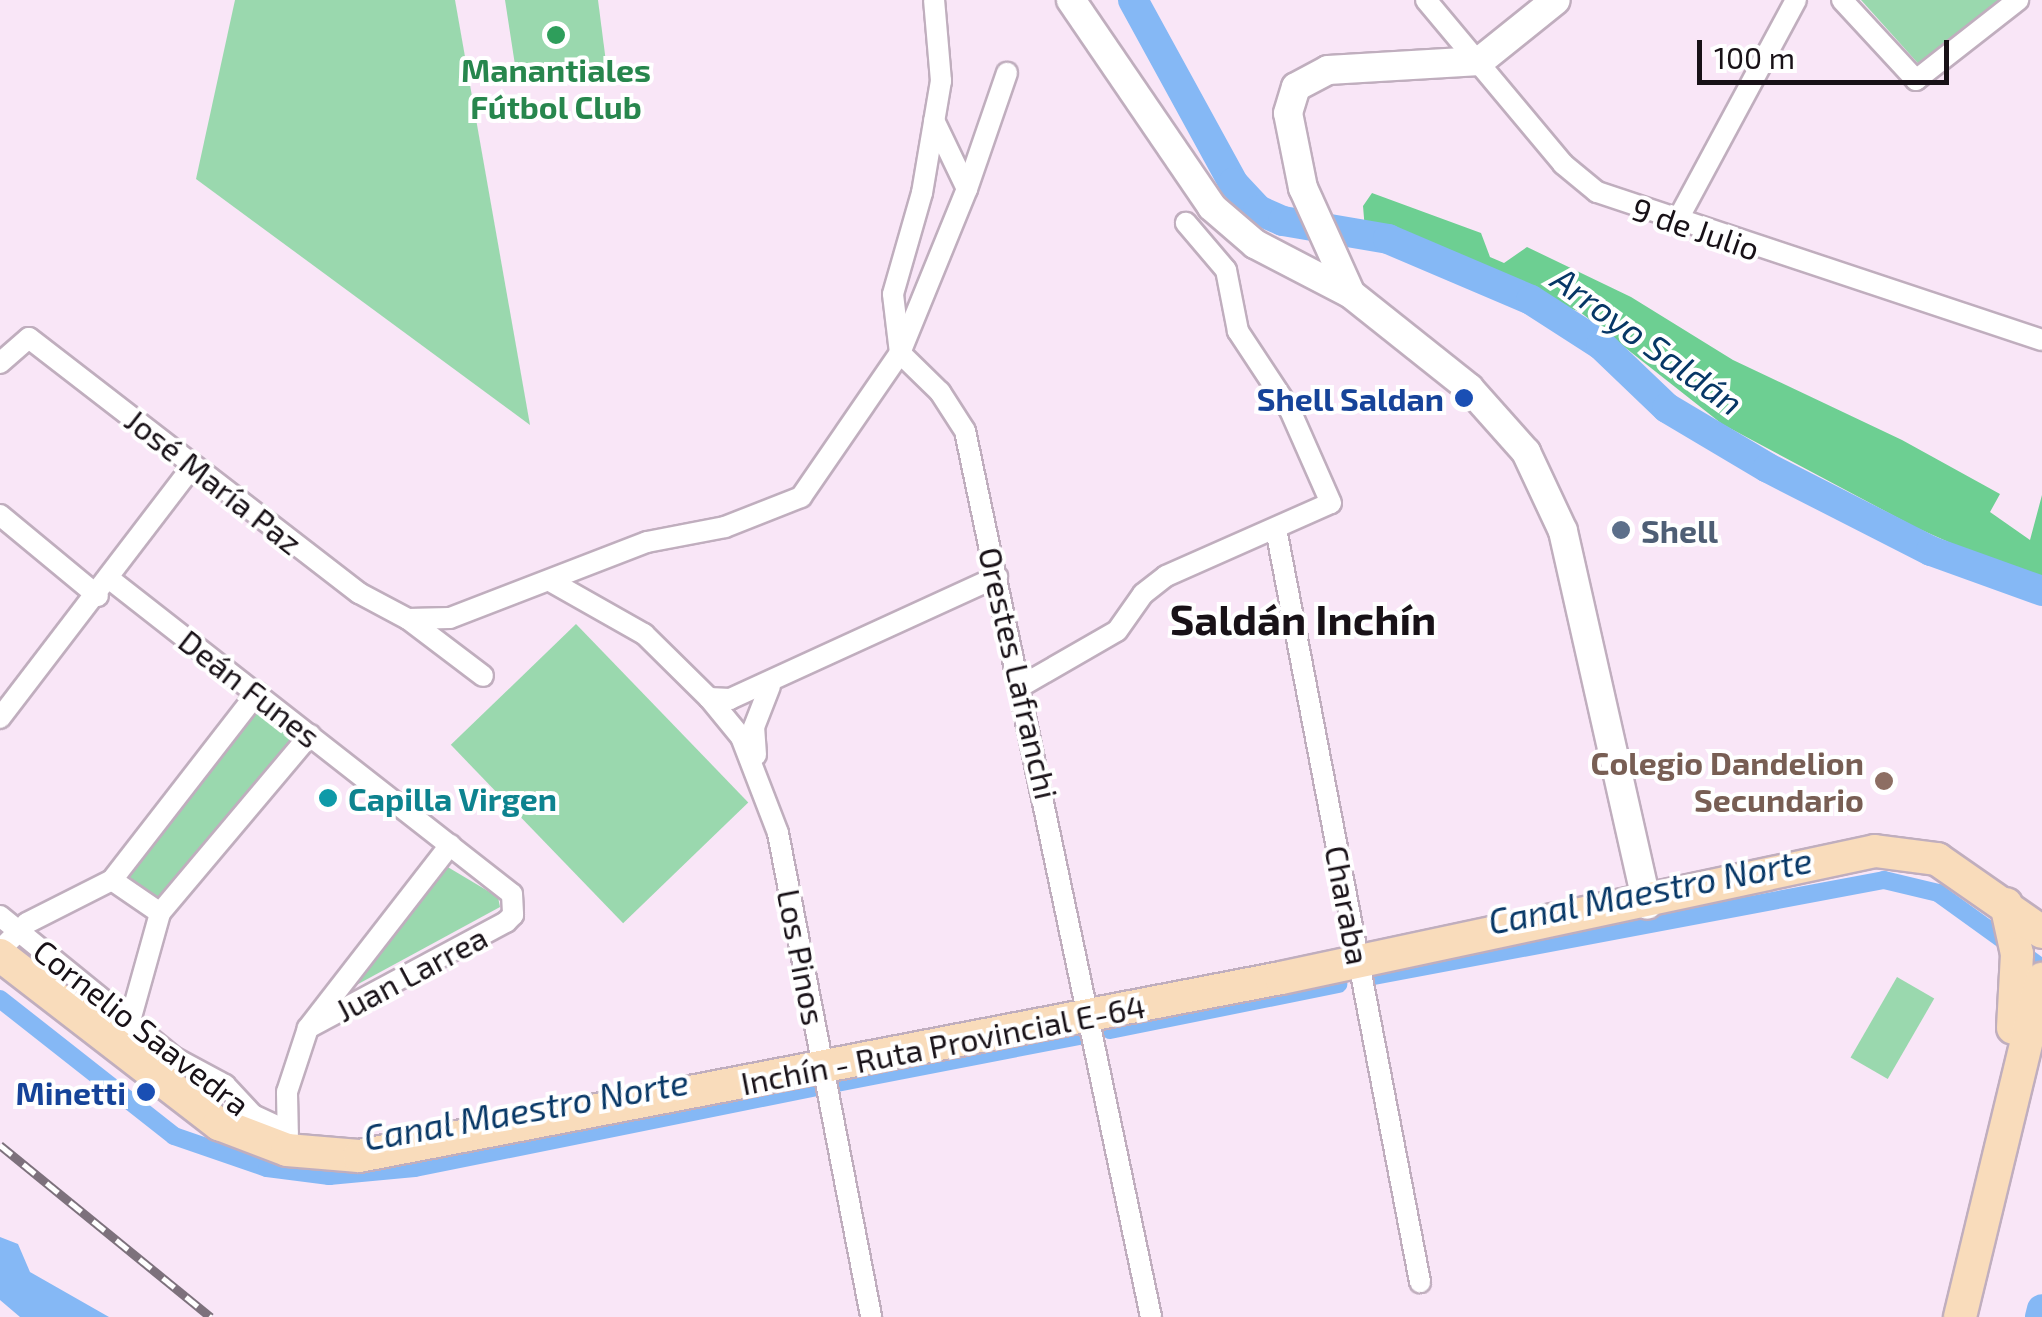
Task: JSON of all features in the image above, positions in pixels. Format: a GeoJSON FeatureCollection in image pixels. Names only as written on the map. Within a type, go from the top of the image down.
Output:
{"type":"FeatureCollection","features":[{"type":"Feature","properties":{"kind":"main road"},"geometry":{"type":"LineString","coordinates":[[1071,0],[1212,207],[1255,244],[1351,294],[1503,420],[1542,479],[1563,530],[1646,905]]}},
{"type":"Feature","properties":{"kind":"main road"},"geometry":{"type":"LineString","coordinates":[[1351,294],[1327,250],[1303,188],[1288,113],[1296,87],[1309,76],[1480,62],[1556,0]]}},
{"type":"Feature","properties":{"kind":"main road"},"geometry":{"type":"LineString","coordinates":[[1300,268],[1320,267],[1327,250]]}},
{"type":"Feature","properties":{"kind":"main road","name":"Inchín - Ruta Provincial E-64"},"geometry":{"type":"LineString","coordinates":[[6,945],[121,1054],[219,1124],[288,1140],[390,1152],[1646,905],[1890,850],[1937,859],[2042,932]]}},
{"type":"Feature","properties":{"kind":"main road"},"geometry":{"type":"LineString","coordinates":[[1998,1138],[2017,954],[2006,904]]}},
{"type":"Feature","properties":{"kind":"main road"},"geometry":{"type":"LineString","coordinates":[[1960,1317],[1998,1138],[2042,978]]}},
{"type":"Feature","properties":{"kind":"street"},"geometry":{"type":"LineString","coordinates":[[900,352],[893,294],[918,210],[942,57],[934,0]]}},
{"type":"Feature","properties":{"kind":"street","name":"9 de Julio"},"geometry":{"type":"LineString","coordinates":[[1426,0],[1582,181],[1677,221],[2042,340]]}},
{"type":"Feature","properties":{"kind":"street"},"geometry":{"type":"LineString","coordinates":[[1677,221],[1796,0]]}},
{"type":"Feature","properties":{"kind":"street"},"geometry":{"type":"LineString","coordinates":[[1842,0],[1916,80],[2018,0]]}},
{"type":"Feature","properties":{"kind":"street"},"geometry":{"type":"LineString","coordinates":[[408,620],[450,618],[552,582],[646,542],[725,528],[788,506],[818,474],[900,352],[967,189],[1007,74]]}},
{"type":"Feature","properties":{"kind":"street"},"geometry":{"type":"LineString","coordinates":[[934,120],[967,189]]}},
{"type":"Feature","properties":{"kind":"street"},"geometry":{"type":"LineString","coordinates":[[1023,685],[1118,631],[1142,594],[1166,576],[1276,528],[1332,498],[1290,410],[1238,332],[1226,270],[1186,223]]}},
{"type":"Feature","properties":{"kind":"street","name":"José María Paz"},"geometry":{"type":"LineString","coordinates":[[0,364],[24,337],[358,593],[408,620],[483,676]]}},
{"type":"Feature","properties":{"kind":"street","name":"Orestes Lafranchi"},"geometry":{"type":"LineString","coordinates":[[900,352],[962,422],[1023,685],[1151,1317]]}},
{"type":"Feature","properties":{"kind":"street"},"geometry":{"type":"LineString","coordinates":[[0,718],[105,588],[193,466]]}},
{"type":"Feature","properties":{"kind":"street","name":"Deán Funes"},"geometry":{"type":"LineString","coordinates":[[0,515],[257,692],[512,894],[513,915]]}},
{"type":"Feature","properties":{"kind":"street","name":"Charaba"},"geometry":{"type":"LineString","coordinates":[[1276,528],[1420,1282]]}},
{"type":"Feature","properties":{"kind":"street"},"geometry":{"type":"LineString","coordinates":[[709,698],[730,699],[770,686],[816,657],[997,577]]}},
{"type":"Feature","properties":{"kind":"street","name":"Los Pinos"},"geometry":{"type":"LineString","coordinates":[[552,582],[644,634],[741,736],[760,776],[778,833],[871,1317]]}},
{"type":"Feature","properties":{"kind":"street","name":"Los Pinos"},"geometry":{"type":"LineString","coordinates":[[760,776],[754,726],[770,686]]}},
{"type":"Feature","properties":{"kind":"street"},"geometry":{"type":"LineString","coordinates":[[6,945],[112,880],[257,692]]}},
{"type":"Feature","properties":{"kind":"street"},"geometry":{"type":"LineString","coordinates":[[121,1054],[160,913],[310,735]]}},
{"type":"Feature","properties":{"kind":"street"},"geometry":{"type":"LineString","coordinates":[[288,1140],[287,1092],[308,1028],[450,845]]}},
{"type":"Feature","properties":{"kind":"street"},"geometry":{"type":"LineString","coordinates":[[112,880],[160,913]]}},
{"type":"Feature","properties":{"kind":"street","name":"Juan Larrea"},"geometry":{"type":"LineString","coordinates":[[308,1028],[513,915]]}},
{"type":"Feature","properties":{"kind":"street","name":"Cornelio Saavedra"},"geometry":{"type":"LineString","coordinates":[[0,916],[6,945],[132,1021],[187,1067],[232,1090],[253,1115],[288,1140]]}},
{"type":"Feature","properties":{"kind":"green space"},"geometry":{"type":"Polygon","coordinates":[[[235,0],[455,0],[530,425],[196,179],[235,0]]]}},
{"type":"Feature","properties":{"kind":"green space","name":"Manantiales Fútbol Club"},"geometry":{"type":"Polygon","coordinates":[[[505,0],[598,0],[607,70],[517,78],[505,0]]]}},
{"type":"Feature","properties":{"kind":"green space"},"geometry":{"type":"Polygon","coordinates":[[[1861,0],[2011,0],[1924,70],[1861,0]]]}},
{"type":"Feature","properties":{"kind":"green space"},"geometry":{"type":"Polygon","coordinates":[[[1372,193],[1481,233],[1490,257],[1504,263],[1527,247],[1631,297],[1733,360],[1902,440],[2000,494],[1990,512],[2030,540],[2042,495],[2042,584],[1915,527],[1722,424],[1580,312],[1365,230],[1363,206],[1372,193]]]}},
{"type":"Feature","properties":{"kind":"green space"},"geometry":{"type":"Polygon","coordinates":[[[576,624],[748,802],[623,923],[451,745],[576,624]]]}},
{"type":"Feature","properties":{"kind":"green space"},"geometry":{"type":"Polygon","coordinates":[[[257,693],[310,735],[160,913],[112,880],[257,693]]]}},
{"type":"Feature","properties":{"kind":"green space"},"geometry":{"type":"Polygon","coordinates":[[[446,866],[498,897],[500,907],[349,989],[446,866]]]}},
{"type":"Feature","properties":{"kind":"green space"},"geometry":{"type":"Polygon","coordinates":[[[1897,977],[1934,998],[1888,1079],[1850,1058],[1897,977]]]}},
{"type":"Feature","properties":{"kind":"water"},"geometry":{"type":"Polygon","coordinates":[[[0,1237],[18,1244],[30,1272],[109,1317],[20,1317],[0,1300],[0,1237]]]}},
{"type":"Feature","properties":{"kind":"waterway","name":"Arroyo Saldán"},"geometry":{"type":"LineString","coordinates":[[1133,0],[1233,183],[1258,210],[1283,221],[1388,239],[1531,300],[1601,345],[1667,408],[1768,468],[1931,551],[2042,591]]}},
{"type":"Feature","properties":{"kind":"waterway","name":"Canal Maestro Norte"},"geometry":{"type":"LineString","coordinates":[[1374,976],[1884,880],[1938,893],[2042,968]]}},
{"type":"Feature","properties":{"kind":"waterway","name":"Canal Maestro Norte"},"geometry":{"type":"LineString","coordinates":[[1110,1030],[1338,984]]}},
{"type":"Feature","properties":{"kind":"waterway","name":"Canal Maestro Norte"},"geometry":{"type":"LineString","coordinates":[[0,999],[174,1136],[267,1168],[329,1176],[415,1168],[816,1087]]}},
{"type":"Feature","properties":{"kind":"waterway","name":"Canal Maestro Norte"},"geometry":{"type":"LineString","coordinates":[[837,1083],[1083,1035]]}},
{"type":"Feature","properties":{"kind":"waterway","name":"Arroyo Saldán"},"geometry":{"type":"LineString","coordinates":[[2040,1317],[2042,1309]]}},
{"type":"Feature","properties":{"kind":"railway"},"geometry":{"type":"LineString","coordinates":[[0,1145],[211,1317]]}},
{"type":"Feature","properties":{"kind":"place","name":"Manantiales Fútbol Club"},"geometry":{"type":"Point","coordinates":[556,35]}},
{"type":"Feature","properties":{"kind":"place","name":"Shell Saldan"},"geometry":{"type":"Point","coordinates":[1464,398]}},
{"type":"Feature","properties":{"kind":"place","name":"Shell"},"geometry":{"type":"Point","coordinates":[1621,530]}},
{"type":"Feature","properties":{"kind":"place","name":"Colegio Dandelion Secundario"},"geometry":{"type":"Point","coordinates":[1884,781]}},
{"type":"Feature","properties":{"kind":"place","name":"Capilla Virgen"},"geometry":{"type":"Point","coordinates":[328,798]}},
{"type":"Feature","properties":{"kind":"place","name":"Minetti"},"geometry":{"type":"Point","coordinates":[146,1092]}},
{"type":"Feature","properties":{"kind":"district","name":"Saldán Inchín"},"geometry":{"type":"Point","coordinates":[1303,618]}}]}
